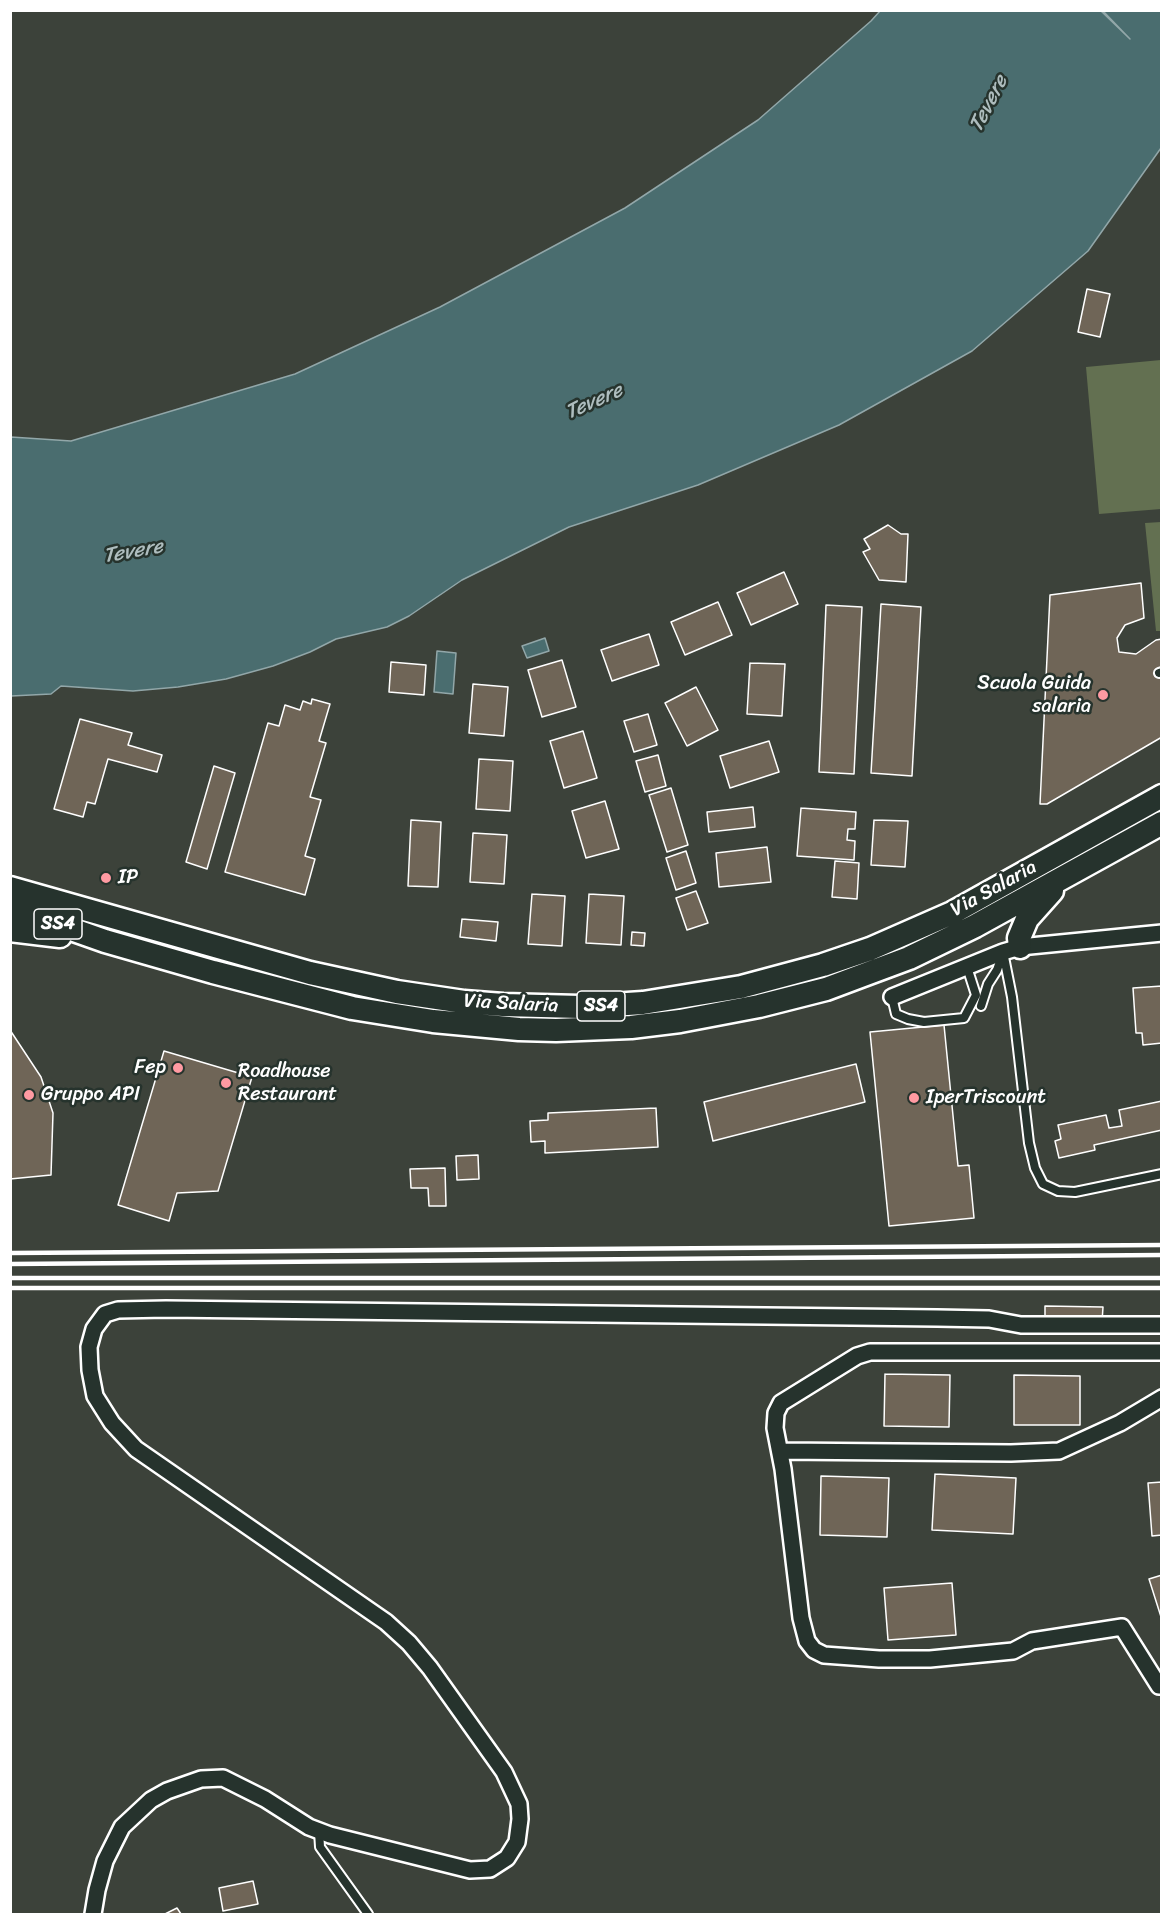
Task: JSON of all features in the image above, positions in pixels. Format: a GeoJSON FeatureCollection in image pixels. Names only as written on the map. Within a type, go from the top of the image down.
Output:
{"type":"FeatureCollection","features":[{"type":"Feature","properties":{"kind":"main road","name":"Via Salaria"},"geometry":{"type":"LineString","coordinates":[[10,888],[310,973],[397,992],[503,1005],[580,1007],[643,1003],[741,987],[824,965],[870,949],[952,913],[1161,796]]}},
{"type":"Feature","properties":{"kind":"main road","name":"Via Salaria"},"geometry":{"type":"LineString","coordinates":[[10,910],[105,941],[352,1008],[454,1024],[519,1029],[566,1030],[631,1026],[680,1021],[759,1006],[826,988],[909,958],[949,939],[1161,823]]}},
{"type":"Feature","properties":{"kind":"main road"},"geometry":{"type":"LineString","coordinates":[[1012,949],[1027,919],[1042,899],[1070,873]]}},
{"type":"Feature","properties":{"kind":"main road"},"geometry":{"type":"LineString","coordinates":[[10,930],[105,941]]}},
{"type":"Feature","properties":{"kind":"street"},"geometry":{"type":"LineString","coordinates":[[892,997],[1012,949],[1161,933]]}},
{"type":"Feature","properties":{"kind":"street"},"geometry":{"type":"LineString","coordinates":[[93,1914],[105,1861],[122,1827],[151,1800],[184,1784],[211,1777],[223,1778],[265,1799],[319,1831],[470,1870],[490,1869],[507,1858],[517,1842],[520,1818],[519,1804],[504,1772],[430,1668],[409,1643],[386,1622],[136,1449],[112,1423],[95,1396],[90,1370],[89,1347],[94,1329],[105,1314],[118,1310],[166,1308],[397,1313],[937,1318],[989,1319],[1021,1325],[1161,1325]]}},
{"type":"Feature","properties":{"kind":"street"},"geometry":{"type":"LineString","coordinates":[[1161,1352],[883,1351],[864,1354],[818,1379],[781,1403],[776,1413],[775,1428],[783,1469],[801,1618],[807,1641],[814,1650],[824,1655],[879,1659],[930,1659],[1013,1651],[1032,1641],[1122,1627],[1161,1686]]}},
{"type":"Feature","properties":{"kind":"street"},"geometry":{"type":"LineString","coordinates":[[780,1451],[1011,1453],[1059,1451],[1120,1423],[1161,1398]]}},
{"type":"Feature","properties":{"kind":"lane"},"geometry":{"type":"LineString","coordinates":[[967,967],[981,1006],[988,984],[1012,949]]}},
{"type":"Feature","properties":{"kind":"lane"},"geometry":{"type":"LineString","coordinates":[[1012,949],[1012,997],[1029,1143],[1035,1168],[1043,1184],[1058,1191],[1075,1192],[1161,1174]]}},
{"type":"Feature","properties":{"kind":"lane"},"geometry":{"type":"LineString","coordinates":[[892,997],[896,1014],[924,1022],[964,1018],[976,995]]}},
{"type":"Feature","properties":{"kind":"lane"},"geometry":{"type":"LineString","coordinates":[[319,1831],[320,1847],[368,1914]]}},
{"type":"Feature","properties":{"kind":"green space"},"geometry":{"type":"Polygon","coordinates":[[[1161,360],[1161,509],[1099,514],[1086,367],[1161,360]]]}},
{"type":"Feature","properties":{"kind":"green space"},"geometry":{"type":"Polygon","coordinates":[[[1161,522],[1161,631],[1156,631],[1145,523],[1161,522]]]}},
{"type":"Feature","properties":{"kind":"water","name":"Tevere"},"geometry":{"type":"Polygon","coordinates":[[[880,11],[1101,11],[1130,39],[1103,11],[1161,11],[1161,148],[1088,251],[972,351],[839,425],[698,485],[569,527],[462,580],[409,616],[387,627],[336,639],[273,666],[226,679],[133,691],[61,686],[51,694],[11,696],[11,437],[71,441],[295,374],[440,307],[625,208],[758,120],[880,11]]]}},
{"type":"Feature","properties":{"kind":"water"},"geometry":{"type":"Polygon","coordinates":[[[545,638],[549,651],[527,658],[522,646],[545,638]]]}},
{"type":"Feature","properties":{"kind":"water"},"geometry":{"type":"Polygon","coordinates":[[[437,651],[456,653],[453,694],[434,692],[437,651]]]}},
{"type":"Feature","properties":{"kind":"building"},"geometry":{"type":"Polygon","coordinates":[[[1087,289],[1110,294],[1100,337],[1078,332],[1087,289]]]}},
{"type":"Feature","properties":{"kind":"building"},"geometry":{"type":"Polygon","coordinates":[[[888,525],[901,534],[908,534],[906,582],[879,580],[863,552],[870,549],[864,539],[888,525]]]}},
{"type":"Feature","properties":{"kind":"building"},"geometry":{"type":"Polygon","coordinates":[[[784,572],[798,604],[751,625],[737,593],[784,572]]]}},
{"type":"Feature","properties":{"kind":"building","name":"Scuola Guida salaria"},"geometry":{"type":"Polygon","coordinates":[[[1141,583],[1144,618],[1125,625],[1117,638],[1119,652],[1136,654],[1156,640],[1162,639],[1162,737],[1047,804],[1040,804],[1050,595],[1141,583]]]}},
{"type":"Feature","properties":{"kind":"building"},"geometry":{"type":"Polygon","coordinates":[[[718,602],[732,635],[685,655],[671,622],[718,602]]]}},
{"type":"Feature","properties":{"kind":"building"},"geometry":{"type":"Polygon","coordinates":[[[881,604],[921,607],[912,776],[871,773],[881,604]]]}},
{"type":"Feature","properties":{"kind":"building"},"geometry":{"type":"Polygon","coordinates":[[[826,605],[862,607],[854,774],[819,772],[826,605]]]}},
{"type":"Feature","properties":{"kind":"building"},"geometry":{"type":"Polygon","coordinates":[[[649,634],[659,665],[612,681],[601,650],[649,634]]]}},
{"type":"Feature","properties":{"kind":"building"},"geometry":{"type":"Polygon","coordinates":[[[562,660],[576,707],[542,717],[528,670],[562,660]]]}},
{"type":"Feature","properties":{"kind":"building"},"geometry":{"type":"Polygon","coordinates":[[[391,662],[426,665],[424,695],[389,692],[391,662]]]}},
{"type":"Feature","properties":{"kind":"building"},"geometry":{"type":"Polygon","coordinates":[[[750,663],[785,664],[782,716],[747,714],[750,663]]]}},
{"type":"Feature","properties":{"kind":"building"},"geometry":{"type":"Polygon","coordinates":[[[473,684],[508,687],[504,736],[469,733],[473,684]]]}},
{"type":"Feature","properties":{"kind":"building"},"geometry":{"type":"Polygon","coordinates":[[[696,687],[718,730],[687,746],[665,703],[696,687]]]}},
{"type":"Feature","properties":{"kind":"building"},"geometry":{"type":"Polygon","coordinates":[[[312,699],[330,704],[319,741],[326,743],[310,797],[321,800],[305,856],[315,859],[305,895],[225,872],[268,723],[279,726],[285,705],[300,710],[303,701],[311,704],[312,699]]]}},
{"type":"Feature","properties":{"kind":"building"},"geometry":{"type":"Polygon","coordinates":[[[648,714],[657,745],[634,752],[624,721],[648,714]]]}},
{"type":"Feature","properties":{"kind":"building"},"geometry":{"type":"Polygon","coordinates":[[[80,719],[132,733],[128,745],[162,755],[157,772],[108,759],[95,804],[87,802],[83,817],[54,809],[80,719]]]}},
{"type":"Feature","properties":{"kind":"building"},"geometry":{"type":"Polygon","coordinates":[[[583,731],[597,778],[564,788],[550,741],[583,731]]]}},
{"type":"Feature","properties":{"kind":"building"},"geometry":{"type":"Polygon","coordinates":[[[769,741],[779,772],[730,788],[720,756],[769,741]]]}},
{"type":"Feature","properties":{"kind":"building"},"geometry":{"type":"Polygon","coordinates":[[[658,755],[666,786],[645,792],[636,761],[658,755]]]}},
{"type":"Feature","properties":{"kind":"building"},"geometry":{"type":"Polygon","coordinates":[[[479,759],[513,761],[510,811],[476,809],[479,759]]]}},
{"type":"Feature","properties":{"kind":"building"},"geometry":{"type":"Polygon","coordinates":[[[214,766],[235,773],[207,869],[186,862],[214,766]]]}},
{"type":"Feature","properties":{"kind":"building"},"geometry":{"type":"Polygon","coordinates":[[[671,788],[688,845],[667,852],[649,795],[671,788]]]}},
{"type":"Feature","properties":{"kind":"building"},"geometry":{"type":"Polygon","coordinates":[[[605,801],[619,849],[586,858],[572,811],[605,801]]]}},
{"type":"Feature","properties":{"kind":"building"},"geometry":{"type":"Polygon","coordinates":[[[753,807],[755,827],[709,832],[707,812],[753,807]]]}},
{"type":"Feature","properties":{"kind":"building"},"geometry":{"type":"Polygon","coordinates":[[[801,808],[856,812],[855,829],[848,829],[847,840],[855,841],[854,860],[797,856],[801,808]]]}},
{"type":"Feature","properties":{"kind":"building"},"geometry":{"type":"Polygon","coordinates":[[[411,820],[441,822],[438,887],[408,886],[411,820]]]}},
{"type":"Feature","properties":{"kind":"building"},"geometry":{"type":"Polygon","coordinates":[[[874,820],[908,821],[905,867],[871,865],[874,820]]]}},
{"type":"Feature","properties":{"kind":"building"},"geometry":{"type":"Polygon","coordinates":[[[473,833],[507,835],[504,884],[470,882],[473,833]]]}},
{"type":"Feature","properties":{"kind":"building"},"geometry":{"type":"Polygon","coordinates":[[[767,847],[771,882],[719,887],[716,853],[767,847]]]}},
{"type":"Feature","properties":{"kind":"building"},"geometry":{"type":"Polygon","coordinates":[[[686,851],[696,883],[676,890],[666,858],[686,851]]]}},
{"type":"Feature","properties":{"kind":"building"},"geometry":{"type":"Polygon","coordinates":[[[835,861],[859,863],[857,899],[832,897],[835,861]]]}},
{"type":"Feature","properties":{"kind":"building"},"geometry":{"type":"Polygon","coordinates":[[[696,891],[708,923],[687,930],[676,898],[696,891]]]}},
{"type":"Feature","properties":{"kind":"building"},"geometry":{"type":"Polygon","coordinates":[[[532,894],[565,896],[562,946],[528,944],[532,894]]]}},
{"type":"Feature","properties":{"kind":"building"},"geometry":{"type":"Polygon","coordinates":[[[589,894],[624,896],[621,945],[586,943],[589,894]]]}},
{"type":"Feature","properties":{"kind":"building"},"geometry":{"type":"Polygon","coordinates":[[[462,919],[498,922],[496,941],[460,937],[462,919]]]}},
{"type":"Feature","properties":{"kind":"building"},"geometry":{"type":"Polygon","coordinates":[[[632,932],[645,933],[644,946],[631,945],[632,932]]]}},
{"type":"Feature","properties":{"kind":"building"},"geometry":{"type":"Polygon","coordinates":[[[1162,986],[1162,1043],[1143,1045],[1142,1033],[1136,1033],[1133,988],[1162,986]]]}},
{"type":"Feature","properties":{"kind":"building","name":"IperTriscount"},"geometry":{"type":"Polygon","coordinates":[[[944,1025],[958,1166],[969,1165],[974,1218],[889,1226],[870,1032],[944,1025]]]}},
{"type":"Feature","properties":{"kind":"building","name":"Gruppo API"},"geometry":{"type":"Polygon","coordinates":[[[10,1030],[41,1077],[53,1113],[51,1175],[10,1179],[10,1030]]]}},
{"type":"Feature","properties":{"kind":"building"},"geometry":{"type":"Polygon","coordinates":[[[164,1051],[252,1077],[218,1191],[177,1193],[169,1221],[118,1205],[164,1051]]]}},
{"type":"Feature","properties":{"kind":"building"},"geometry":{"type":"Polygon","coordinates":[[[856,1064],[865,1102],[713,1141],[704,1102],[856,1064]]]}},
{"type":"Feature","properties":{"kind":"building"},"geometry":{"type":"Polygon","coordinates":[[[1162,1101],[1162,1130],[1094,1145],[1095,1150],[1059,1158],[1055,1141],[1061,1139],[1058,1125],[1106,1115],[1109,1128],[1122,1126],[1119,1110],[1162,1101]]]}},
{"type":"Feature","properties":{"kind":"building"},"geometry":{"type":"Polygon","coordinates":[[[656,1108],[658,1147],[545,1153],[545,1141],[531,1142],[530,1121],[548,1120],[548,1113],[656,1108]]]}},
{"type":"Feature","properties":{"kind":"building"},"geometry":{"type":"Polygon","coordinates":[[[478,1155],[479,1179],[457,1180],[456,1156],[478,1155]]]}},
{"type":"Feature","properties":{"kind":"building"},"geometry":{"type":"Polygon","coordinates":[[[445,1168],[446,1206],[429,1206],[428,1188],[411,1188],[410,1169],[445,1168]]]}},
{"type":"Feature","properties":{"kind":"building"},"geometry":{"type":"Polygon","coordinates":[[[1045,1306],[1103,1307],[1102,1322],[1045,1321],[1045,1306]]]}},
{"type":"Feature","properties":{"kind":"building"},"geometry":{"type":"Polygon","coordinates":[[[885,1374],[950,1375],[949,1427],[884,1426],[885,1374]]]}},
{"type":"Feature","properties":{"kind":"building"},"geometry":{"type":"Polygon","coordinates":[[[1014,1375],[1080,1376],[1080,1425],[1014,1425],[1014,1375]]]}},
{"type":"Feature","properties":{"kind":"building"},"geometry":{"type":"Polygon","coordinates":[[[935,1474],[1016,1478],[1013,1534],[932,1530],[935,1474]]]}},
{"type":"Feature","properties":{"kind":"building"},"geometry":{"type":"Polygon","coordinates":[[[821,1476],[889,1478],[887,1537],[820,1535],[821,1476]]]}},
{"type":"Feature","properties":{"kind":"building"},"geometry":{"type":"Polygon","coordinates":[[[1162,1482],[1162,1535],[1152,1536],[1148,1483],[1162,1482]]]}},
{"type":"Feature","properties":{"kind":"building"},"geometry":{"type":"Polygon","coordinates":[[[1162,1575],[1162,1620],[1149,1579],[1162,1575]]]}},
{"type":"Feature","properties":{"kind":"building"},"geometry":{"type":"Polygon","coordinates":[[[952,1583],[956,1635],[888,1640],[884,1588],[952,1583]]]}},
{"type":"Feature","properties":{"kind":"building"},"geometry":{"type":"Polygon","coordinates":[[[253,1881],[258,1904],[223,1911],[219,1888],[253,1881]]]}},
{"type":"Feature","properties":{"kind":"building"},"geometry":{"type":"Polygon","coordinates":[[[177,1908],[181,1914],[165,1914],[177,1908]]]}},
{"type":"Feature","properties":{"kind":"railway"},"geometry":{"type":"LineString","coordinates":[[10,1253],[1162,1245]]}},
{"type":"Feature","properties":{"kind":"railway"},"geometry":{"type":"LineString","coordinates":[[10,1264],[1162,1255]]}},
{"type":"Feature","properties":{"kind":"railway"},"geometry":{"type":"LineString","coordinates":[[10,1278],[1162,1278]]}},
{"type":"Feature","properties":{"kind":"railway"},"geometry":{"type":"LineString","coordinates":[[10,1288],[1162,1288]]}},
{"type":"Feature","properties":{"kind":"place","name":"Scuola Guida salaria"},"geometry":{"type":"Point","coordinates":[1103,695]}},
{"type":"Feature","properties":{"kind":"place","name":"IP"},"geometry":{"type":"Point","coordinates":[106,878]}},
{"type":"Feature","properties":{"kind":"place","name":"Fep"},"geometry":{"type":"Point","coordinates":[178,1068]}},
{"type":"Feature","properties":{"kind":"place","name":"Roadhouse Restaurant"},"geometry":{"type":"Point","coordinates":[226,1083]}},
{"type":"Feature","properties":{"kind":"place","name":"Gruppo API"},"geometry":{"type":"Point","coordinates":[29,1095]}},
{"type":"Feature","properties":{"kind":"place","name":"IperTriscount"},"geometry":{"type":"Point","coordinates":[914,1098]}}]}
